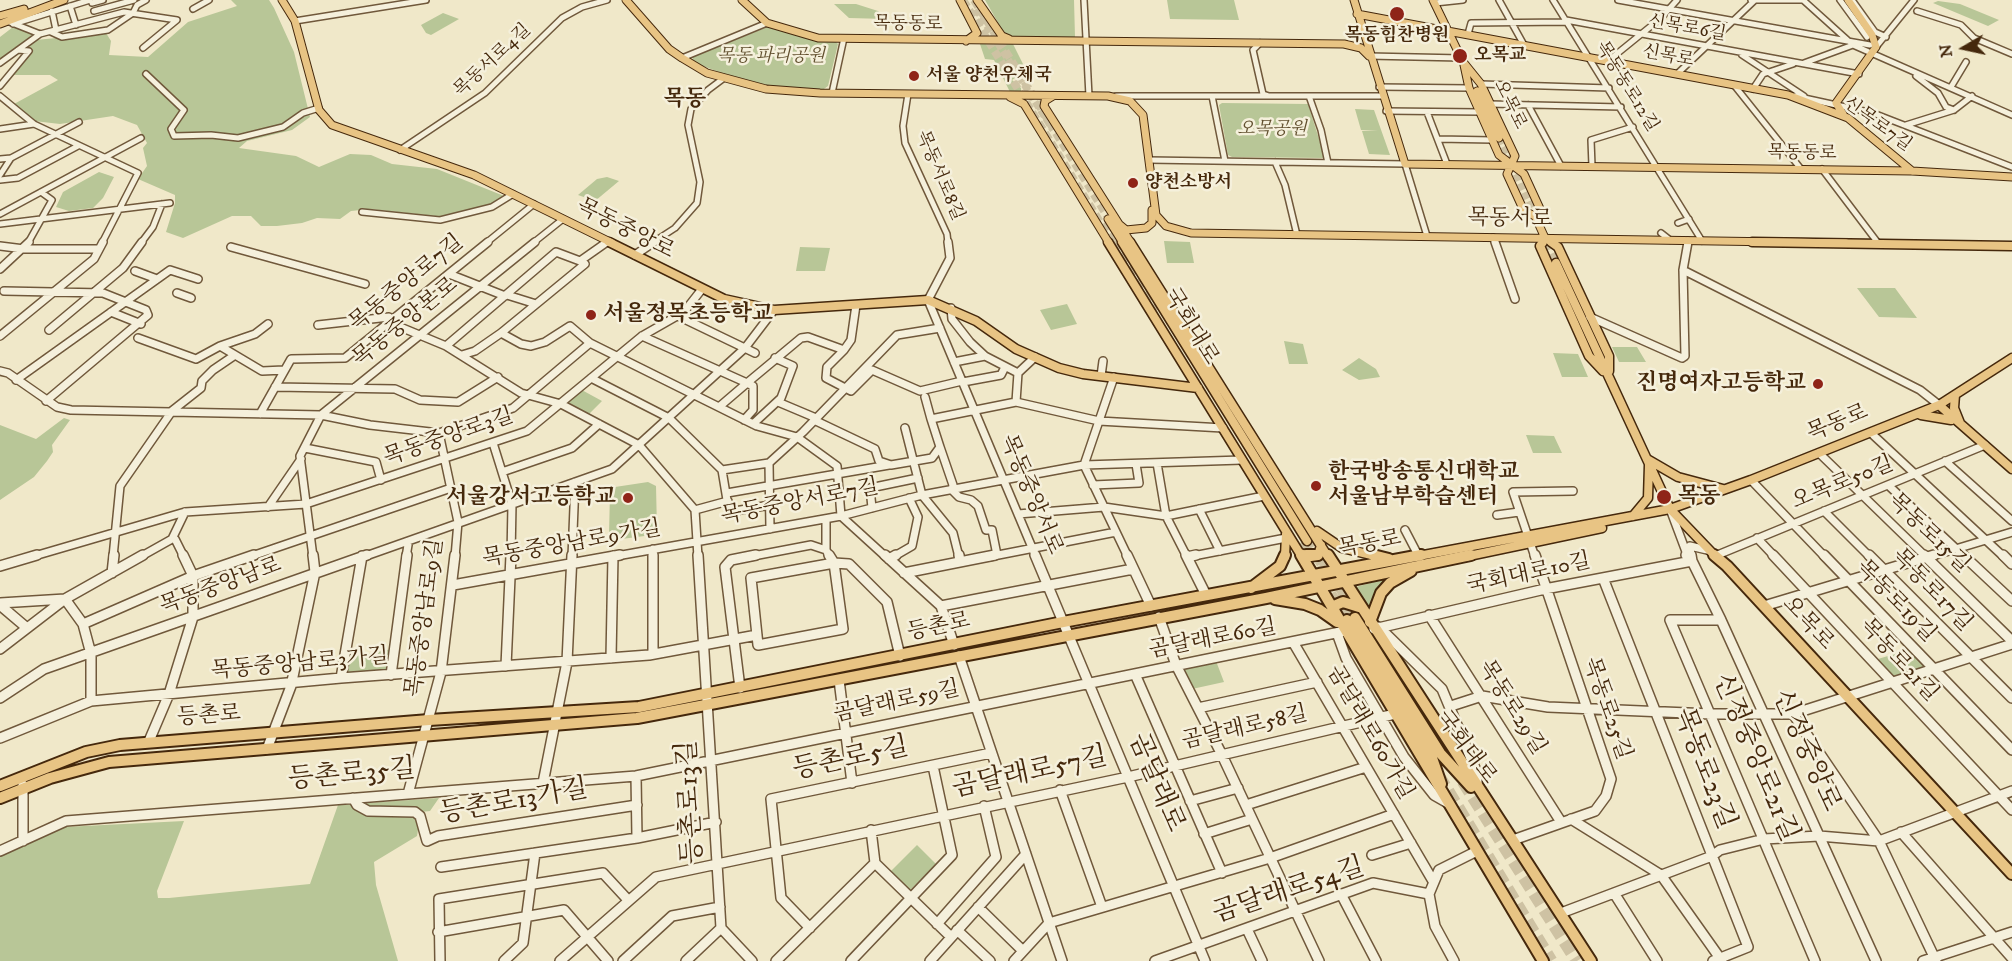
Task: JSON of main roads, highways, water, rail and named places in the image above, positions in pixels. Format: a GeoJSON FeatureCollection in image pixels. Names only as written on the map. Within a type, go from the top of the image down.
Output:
{"type":"FeatureCollection","features":[{"type":"Feature","properties":{"kind":"main road"},"geometry":{"type":"LineString","coordinates":[[4,20],[51,0]]}},
{"type":"Feature","properties":{"kind":"main road"},"geometry":{"type":"LineString","coordinates":[[4,20],[51,0]]}},
{"type":"Feature","properties":{"kind":"main road"},"geometry":{"type":"LineString","coordinates":[[4,20],[58,0]]}},
{"type":"Feature","properties":{"kind":"main road"},"geometry":{"type":"LineString","coordinates":[[4,20],[64,0]]}},
{"type":"Feature","properties":{"kind":"main road","name":"목동중앙로"},"geometry":{"type":"LineString","coordinates":[[282,0],[295,21],[319,108],[332,125],[474,175],[724,299],[774,310],[928,300],[976,321],[1016,349],[1059,368],[1101,376],[1198,388]]}},
{"type":"Feature","properties":{"kind":"main road"},"geometry":{"type":"LineString","coordinates":[[626,0],[669,49],[682,58],[707,73],[766,89],[832,93],[1108,96],[1130,101],[1141,110],[1154,205],[1158,218],[1174,230]]}},
{"type":"Feature","properties":{"kind":"main road","name":"목동동로"},"geometry":{"type":"LineString","coordinates":[[742,0],[767,23],[798,34],[844,38],[1344,44],[1360,41],[1364,36]]}},
{"type":"Feature","properties":{"kind":"main road"},"geometry":{"type":"LineString","coordinates":[[960,0],[974,7]]}},
{"type":"Feature","properties":{"kind":"main road"},"geometry":{"type":"LineString","coordinates":[[965,0],[1002,36],[1017,41]]}},
{"type":"Feature","properties":{"kind":"main road"},"geometry":{"type":"LineString","coordinates":[[966,41],[977,33],[974,7],[970,0]]}},
{"type":"Feature","properties":{"kind":"main road"},"geometry":{"type":"LineString","coordinates":[[1346,0],[1357,12]]}},
{"type":"Feature","properties":{"kind":"main road"},"geometry":{"type":"LineString","coordinates":[[1354,0],[1370,58]]}},
{"type":"Feature","properties":{"kind":"main road"},"geometry":{"type":"LineString","coordinates":[[1847,0],[1870,36],[1873,49],[1859,74],[1836,104],[1848,118]]}},
{"type":"Feature","properties":{"kind":"main road","name":"오목로"},"geometry":{"type":"LineString","coordinates":[[1434,1],[1462,61],[1499,155],[1524,174],[1541,211],[1535,216]]}},
{"type":"Feature","properties":{"kind":"main road","name":"신목로"},"geometry":{"type":"LineString","coordinates":[[1357,12],[1788,95]]}},
{"type":"Feature","properties":{"kind":"main road","name":"목동동로"},"geometry":{"type":"LineString","coordinates":[[1344,44],[1363,49],[1370,58],[1405,164],[1822,169],[2012,177]]}},
{"type":"Feature","properties":{"kind":"main road","name":"오목로"},"geometry":{"type":"LineString","coordinates":[[1462,61],[1481,84],[1508,140],[1515,156],[1507,174],[1524,211],[1535,216],[1545,238],[1557,247],[1560,260],[1609,376],[1670,509],[1764,606],[2012,874]]}},
{"type":"Feature","properties":{"kind":"main road","name":"오목로"},"geometry":{"type":"LineString","coordinates":[[1462,61],[1469,88],[1494,139]]}},
{"type":"Feature","properties":{"kind":"main road"},"geometry":{"type":"LineString","coordinates":[[1004,95],[1024,104],[1049,129],[1128,238],[1321,544],[1332,576]]}},
{"type":"Feature","properties":{"kind":"main road","name":"신목로7길"},"geometry":{"type":"LineString","coordinates":[[1788,95],[1848,118],[1912,171]]}},
{"type":"Feature","properties":{"kind":"main road"},"geometry":{"type":"LineString","coordinates":[[1053,96],[1045,101],[1044,106],[1049,129],[1198,388],[1286,535],[1302,545],[1314,557],[1321,553],[1321,544]]}},
{"type":"Feature","properties":{"kind":"main road","name":"국회대로"},"geometry":{"type":"LineString","coordinates":[[1049,129],[1302,545]]}},
{"type":"Feature","properties":{"kind":"main road"},"geometry":{"type":"LineString","coordinates":[[1494,139],[1499,143],[1508,140]]}},
{"type":"Feature","properties":{"kind":"main road"},"geometry":{"type":"LineString","coordinates":[[1119,225],[1129,230],[1149,226],[1152,221],[1150,212],[1154,205]]}},
{"type":"Feature","properties":{"kind":"main road","name":"목동서로"},"geometry":{"type":"LineString","coordinates":[[1128,238],[1136,232],[1174,230],[1191,233],[1427,237],[1545,238],[1619,235],[1702,241],[2012,246]]}},
{"type":"Feature","properties":{"kind":"main road","name":"오목로"},"geometry":{"type":"LineString","coordinates":[[1545,238],[1540,246],[1589,356],[1609,376]]}},
{"type":"Feature","properties":{"kind":"main road"},"geometry":{"type":"LineString","coordinates":[[1544,256],[1554,253],[1560,260]]}},
{"type":"Feature","properties":{"kind":"main road","name":"오목로"},"geometry":{"type":"LineString","coordinates":[[1560,260],[1609,356],[1609,376]]}},
{"type":"Feature","properties":{"kind":"main road","name":"목동로"},"geometry":{"type":"LineString","coordinates":[[1332,576],[1344,581],[1416,567],[1528,539],[1670,509],[1751,480],[1939,405],[2012,358]]}},
{"type":"Feature","properties":{"kind":"main road"},"geometry":{"type":"LineString","coordinates":[[1174,384],[1188,379],[1188,371]]}},
{"type":"Feature","properties":{"kind":"main road"},"geometry":{"type":"LineString","coordinates":[[1955,394],[1954,408],[1961,425]]}},
{"type":"Feature","properties":{"kind":"main road"},"geometry":{"type":"LineString","coordinates":[[1939,405],[2012,469]]}},
{"type":"Feature","properties":{"kind":"main road"},"geometry":{"type":"LineString","coordinates":[[1915,415],[1944,417],[1961,425]]}},
{"type":"Feature","properties":{"kind":"main road"},"geometry":{"type":"LineString","coordinates":[[1633,517],[1648,498],[1648,461],[1678,477],[1725,489]]}},
{"type":"Feature","properties":{"kind":"main road","name":"목동로"},"geometry":{"type":"LineString","coordinates":[[1332,576],[1418,555],[1654,518],[1670,509]]}},
{"type":"Feature","properties":{"kind":"main road"},"geometry":{"type":"LineString","coordinates":[[1306,521],[1323,537],[1342,548],[1395,560]]}},
{"type":"Feature","properties":{"kind":"main road"},"geometry":{"type":"LineString","coordinates":[[1250,588],[1280,566],[1285,556],[1286,535]]}},
{"type":"Feature","properties":{"kind":"main road"},"geometry":{"type":"LineString","coordinates":[[1302,545],[1314,576],[1334,611],[1348,623]]}},
{"type":"Feature","properties":{"kind":"main road"},"geometry":{"type":"LineString","coordinates":[[1416,567],[1390,583],[1381,593],[1374,626],[1591,961]]}},
{"type":"Feature","properties":{"kind":"main road","name":"등촌로"},"geometry":{"type":"LineString","coordinates":[[0,798],[80,768],[109,762],[637,718],[709,700],[740,688],[1063,622],[1314,576],[1332,576]]}},
{"type":"Feature","properties":{"kind":"main road","name":"등촌로"},"geometry":{"type":"LineString","coordinates":[[0,786],[86,752],[149,741],[639,707],[709,700],[839,680],[1266,598],[1320,586],[1332,576]]}},
{"type":"Feature","properties":{"kind":"main road"},"geometry":{"type":"LineString","coordinates":[[1344,581],[1348,623],[1395,714],[1543,961]]}},
{"type":"Feature","properties":{"kind":"main road"},"geometry":{"type":"LineString","coordinates":[[1266,598],[1305,604],[1348,623],[1374,626]]}},
{"type":"Feature","properties":{"kind":"main road"},"geometry":{"type":"LineString","coordinates":[[1334,611],[1336,605],[1349,602],[1348,623]]}},
{"type":"Feature","properties":{"kind":"main road","name":"국회대로"},"geometry":{"type":"LineString","coordinates":[[1348,623],[1432,758],[1448,800]]}},
{"type":"Feature","properties":{"kind":"main road","name":"국회대로"},"geometry":{"type":"LineString","coordinates":[[1348,623],[1440,753],[1461,773],[1488,812],[1512,838]]}},
{"type":"Feature","properties":{"kind":"tunnel"},"geometry":{"type":"LineString","coordinates":[[963,0],[1113,243]]}},
{"type":"Feature","properties":{"kind":"tunnel"},"geometry":{"type":"LineString","coordinates":[[974,0],[1114,227]]}},
{"type":"Feature","properties":{"kind":"tunnel"},"geometry":{"type":"LineString","coordinates":[[976,9],[1053,130]]}},
{"type":"Feature","properties":{"kind":"tunnel"},"geometry":{"type":"LineString","coordinates":[[1499,138],[1538,222]]}},
{"type":"Feature","properties":{"kind":"tunnel"},"geometry":{"type":"LineString","coordinates":[[1544,235],[1548,243]]}},
{"type":"Feature","properties":{"kind":"tunnel"},"geometry":{"type":"LineString","coordinates":[[1112,242],[1155,311]]}},
{"type":"Feature","properties":{"kind":"tunnel"},"geometry":{"type":"LineString","coordinates":[[1547,242],[1556,263]]}},
{"type":"Feature","properties":{"kind":"tunnel"},"geometry":{"type":"LineString","coordinates":[[1268,471],[1322,557]]}},
{"type":"Feature","properties":{"kind":"tunnel"},"geometry":{"type":"LineString","coordinates":[[1307,541],[1317,557]]}},
{"type":"Feature","properties":{"kind":"tunnel"},"geometry":{"type":"LineString","coordinates":[[1300,543],[1308,557]]}},
{"type":"Feature","properties":{"kind":"tunnel"},"geometry":{"type":"LineString","coordinates":[[1308,555],[1347,620]]}},
{"type":"Feature","properties":{"kind":"tunnel"},"geometry":{"type":"LineString","coordinates":[[1316,555],[1355,618]]}},
{"type":"Feature","properties":{"kind":"tunnel"},"geometry":{"type":"LineString","coordinates":[[1321,555],[1354,608]]}},
{"type":"Feature","properties":{"kind":"tunnel"},"geometry":{"type":"LineString","coordinates":[[1438,775],[1551,961]]}},
{"type":"Feature","properties":{"kind":"tunnel"},"geometry":{"type":"LineString","coordinates":[[1463,781],[1577,961]]}},
{"type":"Feature","properties":{"kind":"place","name":"목동힘찬병원"},"geometry":{"type":"Point","coordinates":[1397,14]}},
{"type":"Feature","properties":{"kind":"place","name":"오목교"},"geometry":{"type":"Point","coordinates":[1460,56]}},
{"type":"Feature","properties":{"kind":"place","name":"서울 양천우체국"},"geometry":{"type":"Point","coordinates":[914,76]}},
{"type":"Feature","properties":{"kind":"place","name":"양천소방서"},"geometry":{"type":"Point","coordinates":[1133,183]}},
{"type":"Feature","properties":{"kind":"place","name":"서울정목초등학교"},"geometry":{"type":"Point","coordinates":[591,315]}},
{"type":"Feature","properties":{"kind":"place","name":"진명여자고등학교"},"geometry":{"type":"Point","coordinates":[1818,384]}},
{"type":"Feature","properties":{"kind":"place","name":"한국방송통신대학교 서울남부학습센터"},"geometry":{"type":"Point","coordinates":[1316,486]}},
{"type":"Feature","properties":{"kind":"place","name":"목동"},"geometry":{"type":"Point","coordinates":[1664,497]}},
{"type":"Feature","properties":{"kind":"place","name":"서울강서고등학교"},"geometry":{"type":"Point","coordinates":[628,498]}},
{"type":"Feature","properties":{"kind":"district","name":"목동"},"geometry":{"type":"Point","coordinates":[685,100]}},
{"type":"Feature","properties":{"kind":"park label","name":"목동 파리공원"},"geometry":{"type":"Point","coordinates":[771,57]}},
{"type":"Feature","properties":{"kind":"park label","name":"오목공원"},"geometry":{"type":"Point","coordinates":[1272,130]}}]}
